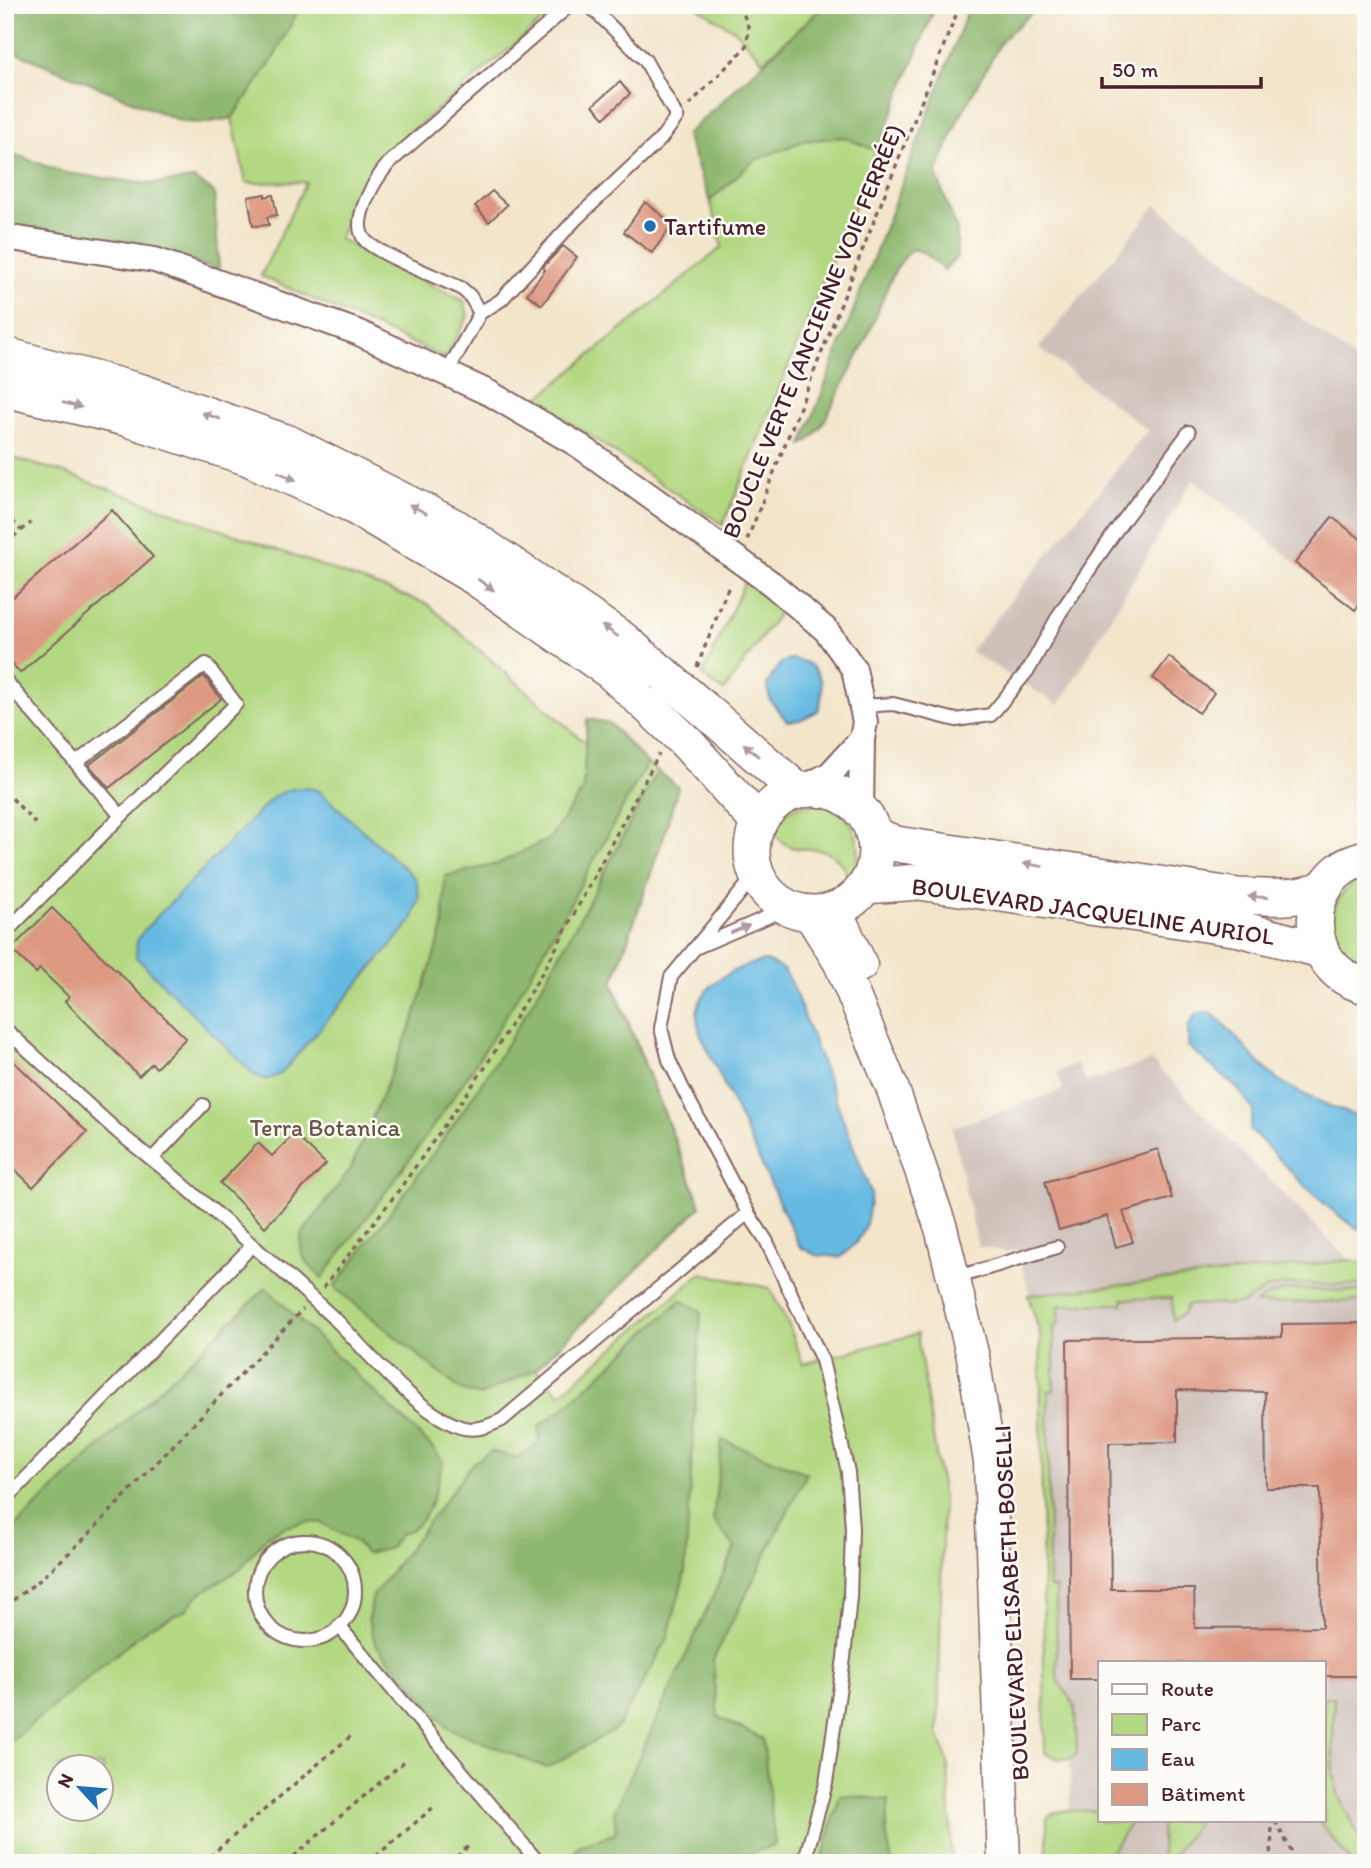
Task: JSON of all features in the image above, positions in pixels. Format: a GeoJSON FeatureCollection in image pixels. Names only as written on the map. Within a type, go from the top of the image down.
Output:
{"type":"FeatureCollection","features":[{"type":"Feature","properties":{"kind":"main road"},"geometry":{"type":"LineString","coordinates":[[5,355],[142,392],[288,443],[457,528],[622,639],[679,672],[704,709],[798,791]]}},
{"type":"Feature","properties":{"kind":"main road"},"geometry":{"type":"LineString","coordinates":[[5,389],[125,418],[234,453],[348,503],[476,578],[611,672],[646,705],[673,747],[759,822]]}},
{"type":"Feature","properties":{"kind":"main road"},"geometry":{"type":"LineString","coordinates":[[816,789],[832,792],[848,800],[867,822],[876,858],[864,886],[852,900],[811,910],[769,894],[756,874],[752,860],[752,844],[759,822],[775,803],[798,791],[816,789]]}},
{"type":"Feature","properties":{"kind":"main road","name":"BOULEVARD JACQUELINE AURIOL"},"geometry":{"type":"LineString","coordinates":[[867,822],[896,844],[1238,896],[1276,898],[1303,895],[1325,887]]}},
{"type":"Feature","properties":{"kind":"main road"},"geometry":{"type":"LineString","coordinates":[[1366,858],[1343,867],[1325,887],[1315,914],[1315,932],[1321,950],[1337,972],[1366,986]]}},
{"type":"Feature","properties":{"kind":"main road","name":"BOULEVARD JACQUELINE AURIOL"},"geometry":{"type":"LineString","coordinates":[[864,886],[919,882],[1240,929],[1321,950]]}},
{"type":"Feature","properties":{"kind":"street"},"geometry":{"type":"LineString","coordinates":[[5,237],[155,260],[357,332],[491,394],[580,446],[772,584],[826,630],[854,669],[862,706],[865,722],[862,739],[867,822]]}},
{"type":"Feature","properties":{"kind":"street"},"geometry":{"type":"LineString","coordinates":[[798,791],[830,774],[862,739]]}},
{"type":"Feature","properties":{"kind":"street"},"geometry":{"type":"LineString","coordinates":[[811,910],[840,963],[892,1087],[941,1228],[973,1357],[990,1462],[1004,1863]]}},
{"type":"Feature","properties":{"kind":"street","name":"BOULEVARD ELISABETH BOSELLI"},"geometry":{"type":"LineString","coordinates":[[811,910],[865,973],[934,1146],[953,1202],[988,1336],[1001,1409],[1012,1541],[1023,1863]]}},
{"type":"Feature","properties":{"kind":"lane"},"geometry":{"type":"LineString","coordinates":[[480,313],[470,296],[461,288],[372,247],[360,233],[359,223],[376,178],[389,163],[570,5]]}},
{"type":"Feature","properties":{"kind":"lane"},"geometry":{"type":"LineString","coordinates":[[446,374],[480,313],[501,300],[576,219],[660,140],[677,117],[645,60],[589,5]]}},
{"type":"Feature","properties":{"kind":"lane"},"geometry":{"type":"LineString","coordinates":[[862,706],[893,704],[956,720],[991,715],[1029,669],[1074,592],[1189,432]]}},
{"type":"Feature","properties":{"kind":"lane"},"geometry":{"type":"LineString","coordinates":[[5,933],[236,704],[206,664],[77,762]]}},
{"type":"Feature","properties":{"kind":"lane"},"geometry":{"type":"LineString","coordinates":[[5,680],[121,816]]}},
{"type":"Feature","properties":{"kind":"lane"},"geometry":{"type":"LineString","coordinates":[[756,874],[671,977],[661,1028],[669,1060],[683,1089],[765,1240],[822,1360],[848,1472],[852,1529],[850,1597],[844,1658],[826,1783],[804,1863]]}},
{"type":"Feature","properties":{"kind":"lane"},"geometry":{"type":"LineString","coordinates":[[692,949],[811,910]]}},
{"type":"Feature","properties":{"kind":"lane"},"geometry":{"type":"LineString","coordinates":[[5,1030],[338,1322],[408,1393],[462,1427],[476,1429],[502,1420],[748,1213]]}},
{"type":"Feature","properties":{"kind":"lane"},"geometry":{"type":"LineString","coordinates":[[152,1159],[203,1105]]}},
{"type":"Feature","properties":{"kind":"lane"},"geometry":{"type":"LineString","coordinates":[[5,1500],[252,1246]]}},
{"type":"Feature","properties":{"kind":"lane"},"geometry":{"type":"LineString","coordinates":[[971,1273],[1057,1247]]}},
{"type":"Feature","properties":{"kind":"lane"},"geometry":{"type":"LineString","coordinates":[[303,1541],[325,1545],[342,1558],[350,1571],[354,1593],[348,1615],[339,1626],[322,1638],[300,1640],[285,1637],[267,1624],[259,1611],[255,1589],[261,1568],[269,1556],[288,1544],[303,1541]]}},
{"type":"Feature","properties":{"kind":"lane"},"geometry":{"type":"LineString","coordinates":[[339,1626],[539,1863]]}},
{"type":"Feature","properties":{"kind":"path"},"geometry":{"type":"LineString","coordinates":[[677,117],[746,47],[749,29],[740,5]]}},
{"type":"Feature","properties":{"kind":"path","name":"BOUCLE VERTE (ANCIENNE VOIE FERRÉE)"},"geometry":{"type":"LineString","coordinates":[[746,542],[960,5]]}},
{"type":"Feature","properties":{"kind":"path"},"geometry":{"type":"LineString","coordinates":[[5,514],[21,531]]}},
{"type":"Feature","properties":{"kind":"path"},"geometry":{"type":"LineString","coordinates":[[5,543],[31,523]]}},
{"type":"Feature","properties":{"kind":"path"},"geometry":{"type":"LineString","coordinates":[[679,672],[731,580]]}},
{"type":"Feature","properties":{"kind":"path"},"geometry":{"type":"LineString","coordinates":[[321,1290],[399,1190],[486,1066],[673,747]]}},
{"type":"Feature","properties":{"kind":"path"},"geometry":{"type":"LineString","coordinates":[[5,791],[38,826]]}},
{"type":"Feature","properties":{"kind":"path"},"geometry":{"type":"LineString","coordinates":[[5,1172],[11,1166]]}},
{"type":"Feature","properties":{"kind":"path"},"geometry":{"type":"LineString","coordinates":[[5,1606],[41,1579],[87,1536],[303,1309]]}},
{"type":"Feature","properties":{"kind":"path"},"geometry":{"type":"LineString","coordinates":[[202,1863],[352,1735]]}},
{"type":"Feature","properties":{"kind":"path"},"geometry":{"type":"LineString","coordinates":[[286,1863],[406,1760]]}},
{"type":"Feature","properties":{"kind":"path"},"geometry":{"type":"LineString","coordinates":[[368,1863],[435,1806]]}},
{"type":"Feature","properties":{"kind":"path"},"geometry":{"type":"LineString","coordinates":[[1271,1863],[1274,1822]]}},
{"type":"Feature","properties":{"kind":"path"},"geometry":{"type":"LineString","coordinates":[[1275,1822],[1293,1854],[1294,1863]]}},
{"type":"Feature","properties":{"kind":"path"},"geometry":{"type":"LineString","coordinates":[[449,1863],[470,1845]]}},
{"type":"Feature","properties":{"kind":"path"},"geometry":{"type":"LineString","coordinates":[[89,1857],[101,1863]]}},
{"type":"Feature","properties":{"kind":"shaded area"},"geometry":{"type":"Polygon","coordinates":[[[1156,205],[1366,368],[1366,596],[1355,610],[1193,479],[1059,705],[970,651],[1148,430],[1039,348],[1156,205]]]}},
{"type":"Feature","properties":{"kind":"shaded area"},"geometry":{"type":"Polygon","coordinates":[[[1151,1061],[1349,1260],[1366,1263],[1366,1863],[1047,1863],[1047,1818],[1057,1812],[1071,1811],[1070,1759],[1059,1759],[1045,1753],[1040,1334],[1017,1249],[1008,1252],[978,1246],[952,1128],[1063,1090],[1057,1072],[1077,1063],[1086,1082],[1151,1061]]]}},
{"type":"Feature","properties":{"kind":"green space"},"geometry":{"type":"Polygon","coordinates":[[[5,5],[292,5],[297,12],[273,59],[232,118],[205,123],[183,122],[5,48],[5,5]]]}},
{"type":"Feature","properties":{"kind":"green space"},"geometry":{"type":"Polygon","coordinates":[[[292,5],[561,5],[374,163],[339,239],[464,301],[468,316],[445,358],[261,276],[306,182],[246,183],[232,118],[273,59],[297,12],[292,5]]]}},
{"type":"Feature","properties":{"kind":"green space"},"geometry":{"type":"Polygon","coordinates":[[[694,5],[825,5],[763,61],[737,32],[694,5]]]}},
{"type":"Feature","properties":{"kind":"green space"},"geometry":{"type":"Polygon","coordinates":[[[825,5],[936,5],[877,151],[843,137],[803,141],[753,161],[710,201],[686,135],[825,5]]]}},
{"type":"Feature","properties":{"kind":"green space"},"geometry":{"type":"Polygon","coordinates":[[[970,5],[1040,5],[1002,40],[958,120],[936,174],[957,230],[957,257],[944,270],[925,253],[912,249],[904,258],[892,277],[866,339],[826,418],[813,436],[802,445],[970,5]]]}},
{"type":"Feature","properties":{"kind":"green space"},"geometry":{"type":"Polygon","coordinates":[[[844,137],[877,151],[723,525],[536,400],[722,247],[710,201],[753,161],[803,141],[844,137]]]}},
{"type":"Feature","properties":{"kind":"green space"},"geometry":{"type":"Polygon","coordinates":[[[5,151],[65,173],[150,184],[194,179],[214,192],[219,269],[133,246],[5,223],[5,151]]]}},
{"type":"Feature","properties":{"kind":"green space","name":"Terra Botanica"},"geometry":{"type":"Polygon","coordinates":[[[5,456],[59,471],[427,604],[597,753],[647,763],[678,787],[613,983],[701,1206],[536,1369],[560,1394],[701,1273],[769,1288],[789,1325],[803,1364],[917,1334],[943,1499],[938,1734],[948,1762],[952,1863],[5,1863],[5,456]]]}},
{"type":"Feature","properties":{"kind":"green space"},"geometry":{"type":"Polygon","coordinates":[[[745,581],[781,610],[724,691],[702,676],[745,581]]]}},
{"type":"Feature","properties":{"kind":"green space"},"geometry":{"type":"Polygon","coordinates":[[[587,719],[609,723],[647,763],[548,943],[485,1049],[426,1136],[322,1278],[304,1259],[302,1234],[351,1168],[413,1021],[443,928],[445,876],[497,864],[549,839],[583,790],[587,719]]]}},
{"type":"Feature","properties":{"kind":"green space"},"geometry":{"type":"Polygon","coordinates":[[[657,771],[678,787],[612,984],[701,1206],[536,1369],[480,1396],[461,1390],[334,1287],[400,1199],[503,1050],[564,947],[657,771]]]}},
{"type":"Feature","properties":{"kind":"green space"},"geometry":{"type":"Polygon","coordinates":[[[816,804],[841,813],[855,832],[858,856],[848,880],[844,868],[832,855],[820,850],[788,846],[771,829],[790,810],[816,804]]]}},
{"type":"Feature","properties":{"kind":"green space"},"geometry":{"type":"Polygon","coordinates":[[[1366,876],[1366,968],[1340,948],[1334,936],[1332,922],[1341,896],[1351,885],[1366,876]]]}},
{"type":"Feature","properties":{"kind":"green space"},"geometry":{"type":"Polygon","coordinates":[[[1349,1260],[1366,1263],[1366,1285],[1291,1284],[1266,1289],[1242,1304],[1187,1305],[1184,1313],[1173,1320],[1172,1298],[1123,1299],[1123,1304],[1059,1305],[1059,1322],[1054,1327],[1054,1391],[1048,1391],[1049,1587],[1056,1588],[1057,1679],[1075,1707],[1077,1753],[1070,1759],[1059,1759],[1045,1753],[1040,1334],[1028,1295],[1349,1260]]]}},
{"type":"Feature","properties":{"kind":"green space"},"geometry":{"type":"Polygon","coordinates":[[[266,1288],[435,1450],[443,1463],[425,1515],[411,1530],[400,1534],[390,1548],[366,1554],[357,1543],[322,1523],[307,1522],[285,1527],[266,1537],[240,1569],[197,1596],[186,1610],[149,1627],[5,1746],[5,1536],[266,1288]]]}},
{"type":"Feature","properties":{"kind":"green space"},"geometry":{"type":"Polygon","coordinates":[[[1291,1289],[1366,1291],[1366,1301],[1255,1304],[1269,1295],[1291,1289]]]}},
{"type":"Feature","properties":{"kind":"green space"},"geometry":{"type":"Polygon","coordinates":[[[681,1300],[701,1311],[685,1572],[667,1640],[617,1728],[547,1768],[448,1728],[376,1645],[368,1619],[373,1596],[473,1463],[491,1451],[516,1458],[540,1442],[539,1426],[564,1408],[681,1300]]]}},
{"type":"Feature","properties":{"kind":"green space"},"geometry":{"type":"Polygon","coordinates":[[[722,1440],[807,1473],[713,1660],[718,1717],[763,1739],[775,1845],[724,1863],[570,1863],[578,1846],[616,1833],[614,1812],[735,1548],[713,1520],[722,1440]]]}},
{"type":"Feature","properties":{"kind":"green space"},"geometry":{"type":"Polygon","coordinates":[[[1326,1697],[1334,1697],[1333,1757],[1337,1791],[1365,1853],[1366,1863],[1352,1863],[1320,1822],[1326,1822],[1326,1697]]]}},
{"type":"Feature","properties":{"kind":"green space"},"geometry":{"type":"Polygon","coordinates":[[[840,1795],[889,1800],[886,1831],[892,1863],[821,1863],[840,1795]]]}},
{"type":"Feature","properties":{"kind":"green space"},"geometry":{"type":"Polygon","coordinates":[[[1065,1811],[1098,1811],[1098,1822],[1131,1822],[1103,1863],[1047,1863],[1047,1818],[1065,1811]]]}},
{"type":"Feature","properties":{"kind":"green space"},"geometry":{"type":"Polygon","coordinates":[[[1161,1822],[1198,1822],[1167,1863],[1162,1863],[1161,1822]]]}},
{"type":"Feature","properties":{"kind":"water"},"geometry":{"type":"Polygon","coordinates":[[[789,659],[800,660],[814,669],[819,676],[822,692],[818,711],[800,720],[787,721],[770,700],[767,684],[780,664],[789,659]]]}},
{"type":"Feature","properties":{"kind":"water"},"geometry":{"type":"Polygon","coordinates":[[[292,789],[318,790],[416,879],[419,898],[412,921],[281,1074],[266,1080],[254,1075],[136,957],[137,940],[274,796],[292,789]]]}},
{"type":"Feature","properties":{"kind":"water"},"geometry":{"type":"Polygon","coordinates":[[[767,961],[784,970],[792,984],[871,1193],[861,1236],[841,1257],[816,1255],[800,1247],[700,1033],[697,1016],[699,1005],[712,986],[733,971],[767,961]]]}},
{"type":"Feature","properties":{"kind":"water"},"geometry":{"type":"Polygon","coordinates":[[[1210,1012],[1259,1062],[1286,1085],[1366,1120],[1366,1232],[1337,1215],[1321,1201],[1250,1129],[1253,1110],[1239,1090],[1188,1046],[1188,1026],[1196,1014],[1210,1012]]]}},
{"type":"Feature","properties":{"kind":"building"},"geometry":{"type":"Polygon","coordinates":[[[620,82],[630,94],[604,118],[593,105],[620,82]]]}},
{"type":"Feature","properties":{"kind":"building"},"geometry":{"type":"Polygon","coordinates":[[[492,191],[507,205],[489,222],[475,206],[492,191]]]}},
{"type":"Feature","properties":{"kind":"building"},"geometry":{"type":"Polygon","coordinates":[[[265,194],[265,197],[273,195],[277,215],[267,217],[269,225],[253,226],[248,197],[265,194]]]}},
{"type":"Feature","properties":{"kind":"building","name":"Tartifume"},"geometry":{"type":"Polygon","coordinates":[[[645,202],[673,224],[652,253],[624,232],[645,202]]]}},
{"type":"Feature","properties":{"kind":"building"},"geometry":{"type":"Polygon","coordinates":[[[563,246],[577,257],[542,305],[527,294],[545,270],[543,267],[563,246]]]}},
{"type":"Feature","properties":{"kind":"building"},"geometry":{"type":"Polygon","coordinates":[[[112,510],[153,557],[20,673],[5,656],[5,604],[112,510]]]}},
{"type":"Feature","properties":{"kind":"building"},"geometry":{"type":"Polygon","coordinates":[[[1332,517],[1366,543],[1366,596],[1355,610],[1295,563],[1332,517]]]}},
{"type":"Feature","properties":{"kind":"building"},"geometry":{"type":"Polygon","coordinates":[[[1169,657],[1214,693],[1199,713],[1153,678],[1169,657]]]}},
{"type":"Feature","properties":{"kind":"building"},"geometry":{"type":"Polygon","coordinates":[[[204,676],[221,699],[109,788],[89,765],[204,676]]]}},
{"type":"Feature","properties":{"kind":"building"},"geometry":{"type":"Polygon","coordinates":[[[52,908],[186,1038],[156,1068],[152,1063],[139,1076],[65,1001],[69,997],[40,969],[36,973],[11,949],[52,908]]]}},
{"type":"Feature","properties":{"kind":"building"},"geometry":{"type":"Polygon","coordinates":[[[5,1053],[87,1132],[33,1187],[5,1160],[5,1053]]]}},
{"type":"Feature","properties":{"kind":"building"},"geometry":{"type":"Polygon","coordinates":[[[294,1134],[326,1164],[265,1227],[220,1183],[258,1143],[272,1156],[294,1134]]]}},
{"type":"Feature","properties":{"kind":"building"},"geometry":{"type":"Polygon","coordinates":[[[1158,1149],[1172,1198],[1123,1212],[1133,1242],[1116,1247],[1107,1216],[1059,1230],[1045,1182],[1158,1149]]]}},
{"type":"Feature","properties":{"kind":"building"},"geometry":{"type":"Polygon","coordinates":[[[1366,1323],[1366,1676],[1326,1676],[1326,1661],[1098,1661],[1098,1679],[1070,1679],[1067,1340],[1282,1337],[1282,1324],[1366,1323]],[[1177,1390],[1177,1442],[1109,1443],[1111,1589],[1194,1589],[1195,1628],[1322,1627],[1320,1488],[1266,1488],[1265,1392],[1177,1390]]]}},
{"type":"Feature","properties":{"kind":"place","name":"Tartifume"},"geometry":{"type":"Point","coordinates":[650,226]}}]}
